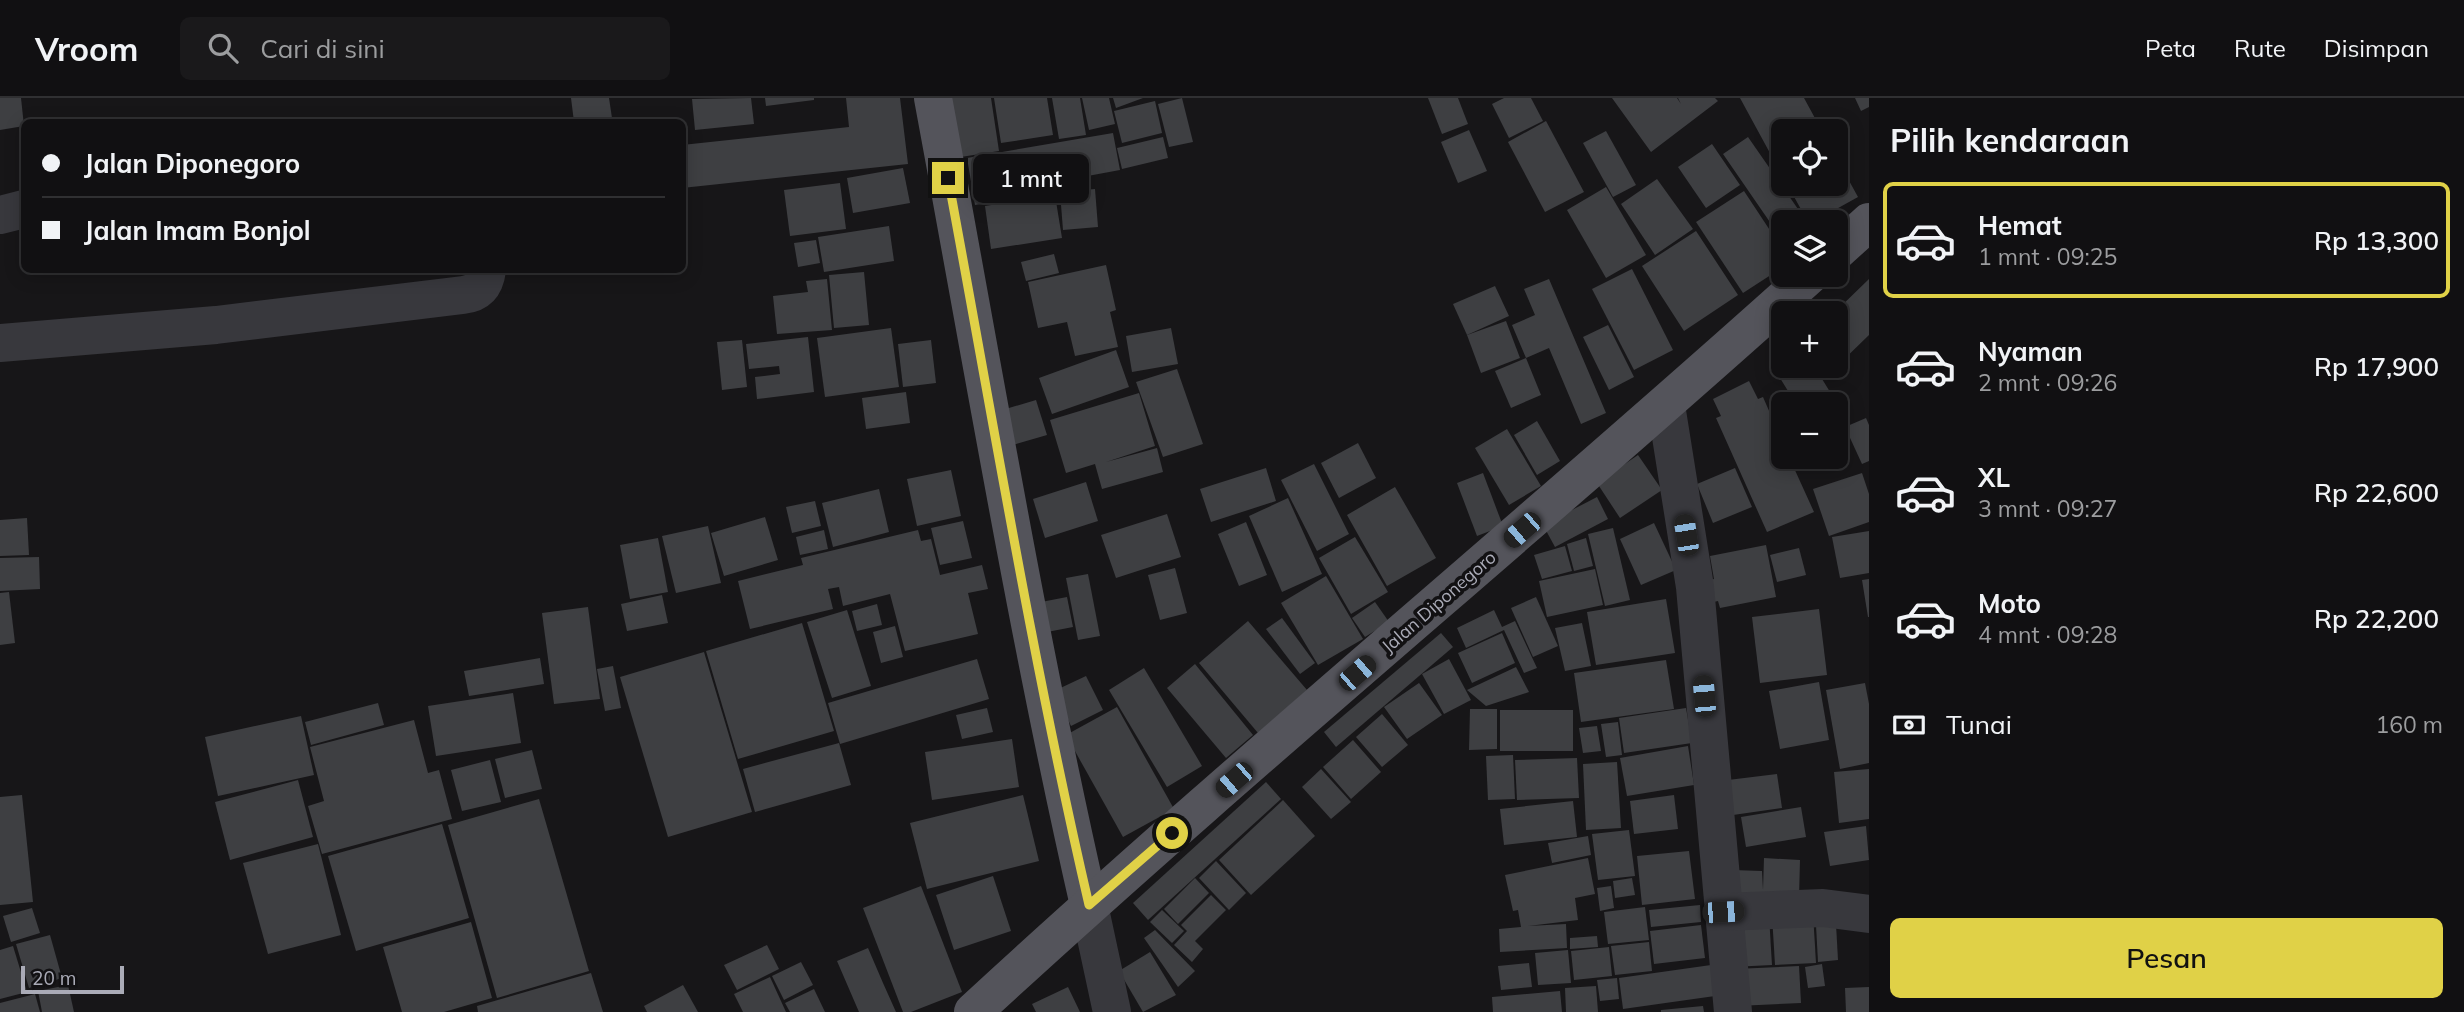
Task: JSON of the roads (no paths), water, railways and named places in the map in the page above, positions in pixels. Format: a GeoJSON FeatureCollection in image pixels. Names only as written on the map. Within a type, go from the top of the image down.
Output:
{"type":"FeatureCollection","features":[{"type":"Feature","properties":{"kind":"main road"},"geometry":{"type":"LineString","coordinates":[[933,98],[1036,655],[1089,905]]}},
{"type":"Feature","properties":{"kind":"main road"},"geometry":{"type":"LineString","coordinates":[[1848,241],[1869,222]]}},
{"type":"Feature","properties":{"kind":"main road","name":"Jalan Diponegoro"},"geometry":{"type":"LineString","coordinates":[[973,1012],[1089,905],[1666,405],[1797,287]]}},
{"type":"Feature","properties":{"kind":"street"},"geometry":{"type":"LineString","coordinates":[[0,215],[21,210]]}},
{"type":"Feature","properties":{"kind":"street"},"geometry":{"type":"LineString","coordinates":[[0,343],[216,325],[463,295],[480,290],[486,273]]}},
{"type":"Feature","properties":{"kind":"street"},"geometry":{"type":"LineString","coordinates":[[1666,405],[1695,587],[1732,1012]]}},
{"type":"Feature","properties":{"kind":"street"},"geometry":{"type":"LineString","coordinates":[[1089,905],[1112,1012]]}},
{"type":"Feature","properties":{"kind":"street"},"geometry":{"type":"LineString","coordinates":[[1723,912],[1823,908],[1869,914]]}}]}
